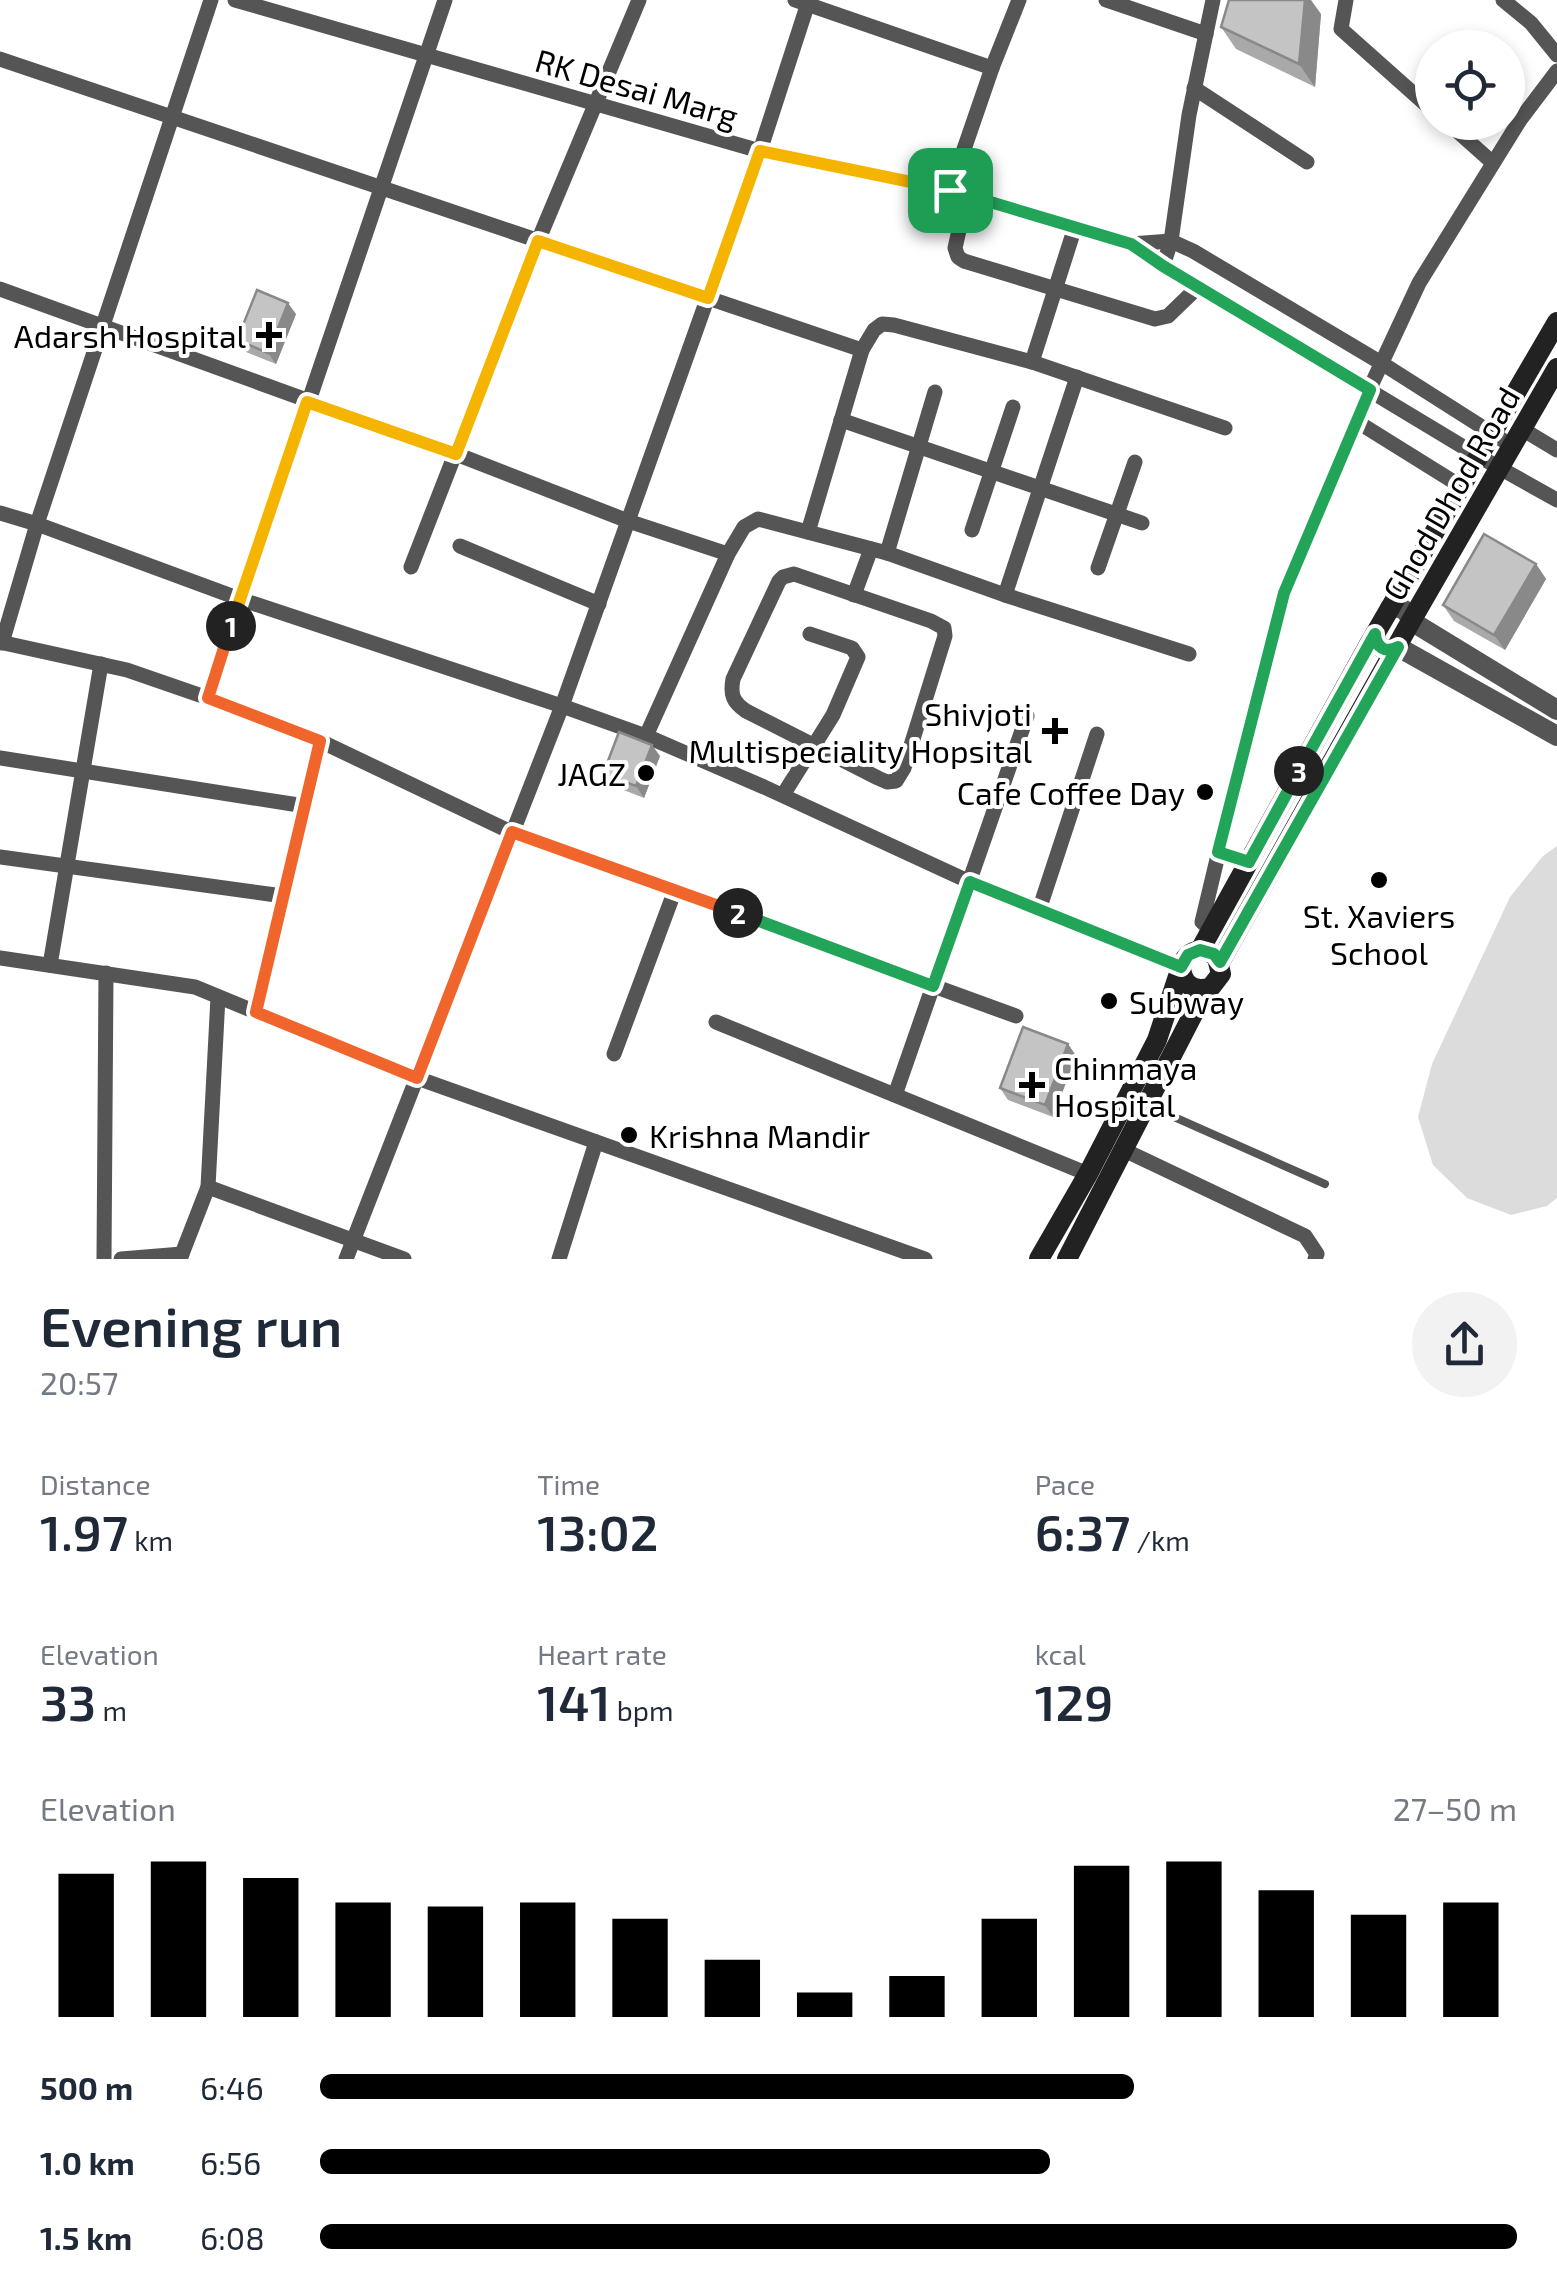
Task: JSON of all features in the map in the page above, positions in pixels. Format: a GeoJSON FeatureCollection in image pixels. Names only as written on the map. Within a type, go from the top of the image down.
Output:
{"type":"FeatureCollection","features":[{"type":"Feature","properties":{"kind":"main road"},"geometry":{"type":"LineString","coordinates":[[1200,950],[1375,634],[1557,322]]}},
{"type":"Feature","properties":{"kind":"main road","name":"Ghod Dhod Road"},"geometry":{"type":"LineString","coordinates":[[1073,1256],[1206,989],[1219,979],[1220,962],[1557,368]]}},
{"type":"Feature","properties":{"kind":"main road"},"geometry":{"type":"LineString","coordinates":[[1040,1259],[1157,1040],[1188,955],[1200,950],[1214,954],[1220,962]]}},
{"type":"Feature","properties":{"kind":"main road"},"geometry":{"type":"LineString","coordinates":[[1181,967],[1188,985],[1206,989]]}},
{"type":"Feature","properties":{"kind":"street"},"geometry":{"type":"LineString","coordinates":[[211,0],[1,642],[127,670],[208,698],[320,741],[512,832],[1016,1016]]}},
{"type":"Feature","properties":{"kind":"street","name":"RK Desai Marg"},"geometry":{"type":"LineString","coordinates":[[235,0],[760,151],[950,190],[1131,244],[1480,458],[1557,500]]}},
{"type":"Feature","properties":{"kind":"street"},"geometry":{"type":"LineString","coordinates":[[208,698],[445,0]]}},
{"type":"Feature","properties":{"kind":"street"},"geometry":{"type":"LineString","coordinates":[[411,567],[538,241],[639,0]]}},
{"type":"Feature","properties":{"kind":"street"},"geometry":{"type":"LineString","coordinates":[[950,190],[1019,0]]}},
{"type":"Feature","properties":{"kind":"street"},"geometry":{"type":"LineString","coordinates":[[1163,266],[1171,241],[1194,88],[1213,0]]}},
{"type":"Feature","properties":{"kind":"street"},"geometry":{"type":"LineString","coordinates":[[1346,0],[1340,29],[1415,95]]}},
{"type":"Feature","properties":{"kind":"street"},"geometry":{"type":"LineString","coordinates":[[1503,0],[1530,23],[1557,55]]}},
{"type":"Feature","properties":{"kind":"street"},"geometry":{"type":"LineString","coordinates":[[1111,1],[1206,34]]}},
{"type":"Feature","properties":{"kind":"street"},"geometry":{"type":"LineString","coordinates":[[346,1259],[562,706],[760,151],[804,2],[992,68]]}},
{"type":"Feature","properties":{"kind":"street"},"geometry":{"type":"LineString","coordinates":[[0,59],[862,350]]}},
{"type":"Feature","properties":{"kind":"street"},"geometry":{"type":"LineString","coordinates":[[1211,930],[1202,922],[1284,593],[1419,282],[1520,120],[1557,72]]}},
{"type":"Feature","properties":{"kind":"street"},"geometry":{"type":"LineString","coordinates":[[1194,88],[1307,162]]}},
{"type":"Feature","properties":{"kind":"street"},"geometry":{"type":"LineString","coordinates":[[1467,140],[1493,163]]}},
{"type":"Feature","properties":{"kind":"street"},"geometry":{"type":"LineString","coordinates":[[968,195],[954,248],[958,258],[1161,319],[1198,288]]}},
{"type":"Feature","properties":{"kind":"street"},"geometry":{"type":"LineString","coordinates":[[1032,362],[1074,227]]}},
{"type":"Feature","properties":{"kind":"street"},"geometry":{"type":"LineString","coordinates":[[1131,244],[1171,241],[1193,251],[1383,364],[1493,435],[1557,450]]}},
{"type":"Feature","properties":{"kind":"street"},"geometry":{"type":"LineString","coordinates":[[0,290],[456,454],[628,521],[728,554]]}},
{"type":"Feature","properties":{"kind":"street"},"geometry":{"type":"LineString","coordinates":[[808,532],[862,350],[882,324],[1032,362],[1225,428]]}},
{"type":"Feature","properties":{"kind":"street"},"geometry":{"type":"LineString","coordinates":[[1005,595],[1077,377]]}},
{"type":"Feature","properties":{"kind":"street"},"geometry":{"type":"LineString","coordinates":[[854,595],[879,551],[920,447],[935,392]]}},
{"type":"Feature","properties":{"kind":"street"},"geometry":{"type":"LineString","coordinates":[[972,530],[1013,407]]}},
{"type":"Feature","properties":{"kind":"street"},"geometry":{"type":"LineString","coordinates":[[842,420],[1142,523]]}},
{"type":"Feature","properties":{"kind":"street"},"geometry":{"type":"LineString","coordinates":[[1356,421],[1462,487]]}},
{"type":"Feature","properties":{"kind":"street"},"geometry":{"type":"LineString","coordinates":[[1098,568],[1135,462]]}},
{"type":"Feature","properties":{"kind":"street"},"geometry":{"type":"LineString","coordinates":[[0,513],[646,736],[970,882],[1181,967]]}},
{"type":"Feature","properties":{"kind":"street"},"geometry":{"type":"LineString","coordinates":[[646,736],[728,554],[744,527],[758,518],[879,551],[1189,654]]}},
{"type":"Feature","properties":{"kind":"street"},"geometry":{"type":"LineString","coordinates":[[460,546],[598,604]]}},
{"type":"Feature","properties":{"kind":"street"},"geometry":{"type":"LineString","coordinates":[[802,575],[932,620],[944,628],[945,636],[904,768],[896,781],[878,778],[814,744],[740,707],[732,695],[733,680],[783,577],[802,575]]}},
{"type":"Feature","properties":{"kind":"street"},"geometry":{"type":"LineString","coordinates":[[1390,608],[1404,610],[1411,620],[1557,710]]}},
{"type":"Feature","properties":{"kind":"street"},"geometry":{"type":"LineString","coordinates":[[783,795],[840,703],[858,658],[852,648],[810,634]]}},
{"type":"Feature","properties":{"kind":"street"},"geometry":{"type":"LineString","coordinates":[[1375,634],[1376,644],[1383,649],[1398,647],[1557,736]]}},
{"type":"Feature","properties":{"kind":"street"},"geometry":{"type":"LineString","coordinates":[[50,965],[102,664]]}},
{"type":"Feature","properties":{"kind":"street"},"geometry":{"type":"LineString","coordinates":[[895,1095],[1028,716]]}},
{"type":"Feature","properties":{"kind":"street"},"geometry":{"type":"LineString","coordinates":[[1038,910],[1098,734]]}},
{"type":"Feature","properties":{"kind":"street"},"geometry":{"type":"LineString","coordinates":[[256,1012],[320,741]]}},
{"type":"Feature","properties":{"kind":"street"},"geometry":{"type":"LineString","coordinates":[[0,758],[305,806]]}},
{"type":"Feature","properties":{"kind":"street"},"geometry":{"type":"LineString","coordinates":[[1218,852],[1249,862]]}},
{"type":"Feature","properties":{"kind":"street"},"geometry":{"type":"LineString","coordinates":[[0,857],[283,896]]}},
{"type":"Feature","properties":{"kind":"street"},"geometry":{"type":"LineString","coordinates":[[614,1054],[675,890]]}},
{"type":"Feature","properties":{"kind":"street"},"geometry":{"type":"LineString","coordinates":[[0,958],[195,988],[417,1078],[926,1259]]}},
{"type":"Feature","properties":{"kind":"street"},"geometry":{"type":"LineString","coordinates":[[104,1259],[106,973]]}},
{"type":"Feature","properties":{"kind":"street"},"geometry":{"type":"LineString","coordinates":[[121,1259],[181,1257],[208,1187],[218,997]]}},
{"type":"Feature","properties":{"kind":"street"},"geometry":{"type":"LineString","coordinates":[[716,1022],[1088,1174]]}},
{"type":"Feature","properties":{"kind":"street"},"geometry":{"type":"LineString","coordinates":[[559,1259],[596,1142]]}},
{"type":"Feature","properties":{"kind":"street"},"geometry":{"type":"LineString","coordinates":[[1124,1150],[1306,1236],[1317,1254],[1314,1259]]}},
{"type":"Feature","properties":{"kind":"street"},"geometry":{"type":"LineString","coordinates":[[208,1187],[404,1259]]}},
{"type":"Feature","properties":{"kind":"lane"},"geometry":{"type":"LineString","coordinates":[[1147,1105],[1325,1184]]}},
{"type":"Feature","properties":{"kind":"shaded area"},"geometry":{"type":"Polygon","coordinates":[[[1557,846],[1557,1198],[1547,1206],[1511,1215],[1467,1198],[1433,1165],[1418,1117],[1432,1064],[1510,897],[1543,856],[1557,846]]]}},
{"type":"Feature","properties":{"kind":"building"},"geometry":{"type":"Polygon","coordinates":[[[1229,0],[1305,0],[1299,64],[1221,27],[1229,0]]]}},
{"type":"Feature","properties":{"kind":"building"},"geometry":{"type":"Polygon","coordinates":[[[257,290],[288,303],[268,353],[237,340],[257,290]]]}},
{"type":"Feature","properties":{"kind":"building"},"geometry":{"type":"Polygon","coordinates":[[[1484,534],[1536,564],[1494,635],[1443,605],[1484,534]]]}},
{"type":"Feature","properties":{"kind":"building"},"geometry":{"type":"Polygon","coordinates":[[[619,732],[652,745],[636,786],[603,774],[619,732]]]}},
{"type":"Feature","properties":{"kind":"building"},"geometry":{"type":"Polygon","coordinates":[[[1023,1027],[1068,1044],[1045,1105],[1000,1088],[1023,1027]]]}},
{"type":"Feature","properties":{"kind":"place","name":"Adarsh Hospital"},"geometry":{"type":"Point","coordinates":[269,335]}},
{"type":"Feature","properties":{"kind":"place","name":"Shivjoti Multispeciality Hopsital"},"geometry":{"type":"Point","coordinates":[1055,731]}},
{"type":"Feature","properties":{"kind":"place","name":"JAGZ"},"geometry":{"type":"Point","coordinates":[646,773]}},
{"type":"Feature","properties":{"kind":"place","name":"Cafe Coffee Day"},"geometry":{"type":"Point","coordinates":[1205,792]}},
{"type":"Feature","properties":{"kind":"place","name":"St. Xaviers School"},"geometry":{"type":"Point","coordinates":[1379,880]}},
{"type":"Feature","properties":{"kind":"place","name":"Subway"},"geometry":{"type":"Point","coordinates":[1109,1001]}},
{"type":"Feature","properties":{"kind":"place","name":"Chinmaya Hospital"},"geometry":{"type":"Point","coordinates":[1032,1085]}},
{"type":"Feature","properties":{"kind":"place","name":"Krishna Mandir"},"geometry":{"type":"Point","coordinates":[629,1135]}},
{"type":"Feature","properties":{"kind":"route"},"geometry":{"type":"LineString","coordinates":[[760,151],[950,190],[1131,244],[1370,390],[1284,593],[1218,852],[1249,862],[1375,634],[1379,647],[1398,647],[1220,962],[1214,954],[1200,950],[1188,955],[1181,967],[970,882],[933,986],[512,832],[417,1078],[256,1012],[320,741],[208,698],[307,402],[456,454],[538,241],[708,298],[760,151]]}}]}
